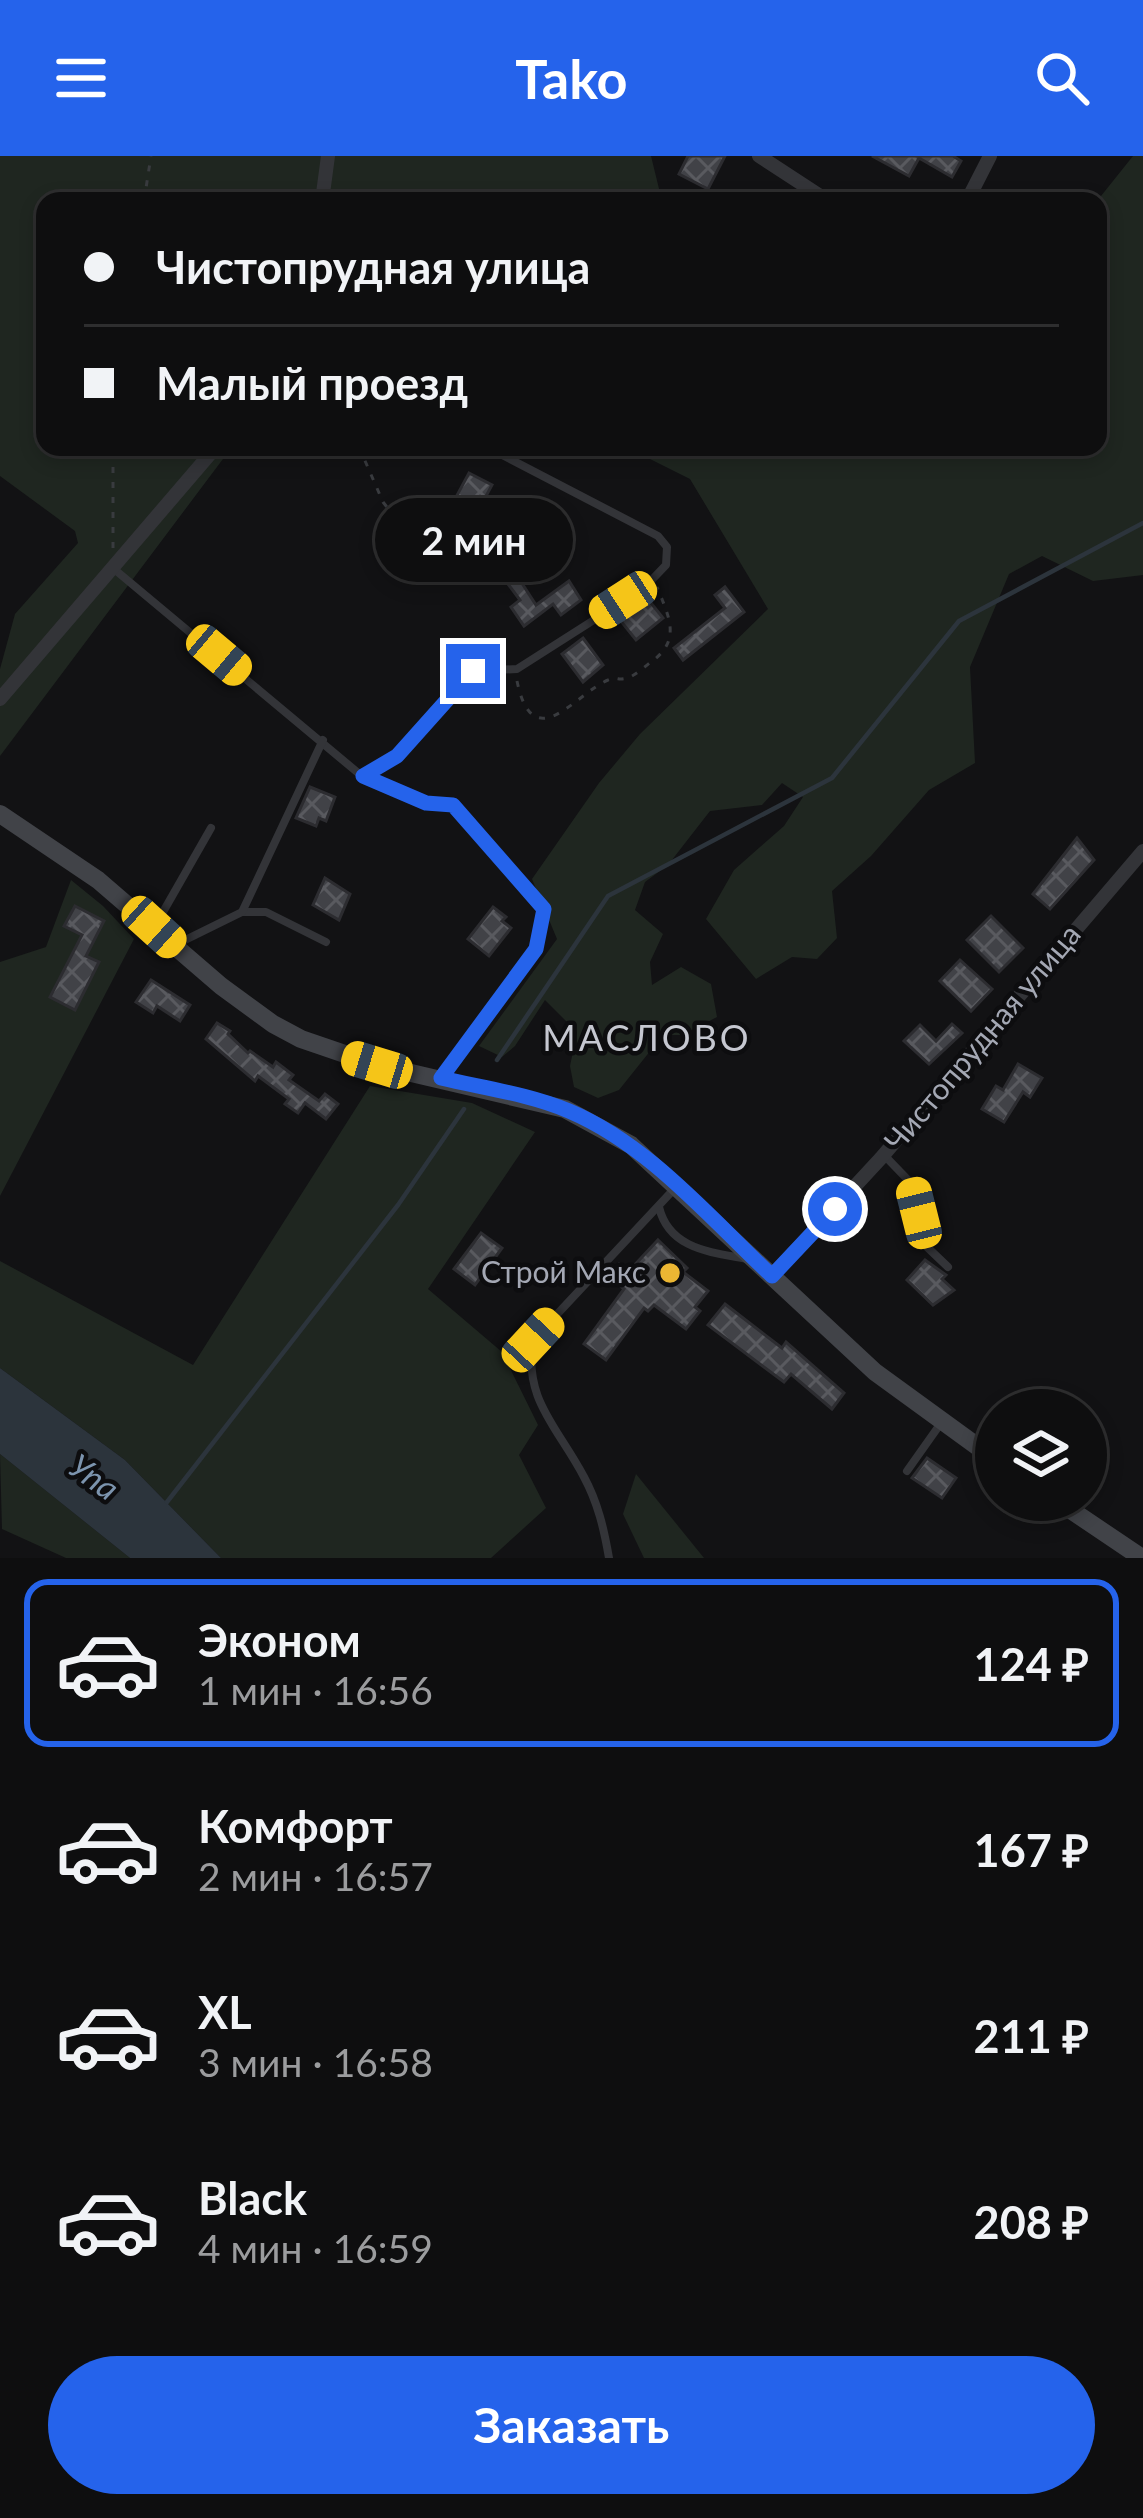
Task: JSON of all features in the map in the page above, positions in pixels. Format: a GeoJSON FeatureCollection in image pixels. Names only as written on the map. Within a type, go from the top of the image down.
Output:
{"type":"FeatureCollection","features":[{"type":"Feature","properties":{"kind":"main road"},"geometry":{"type":"LineString","coordinates":[[0,814],[98,880],[247,1008],[302,1039],[377,1065],[565,1109],[631,1145],[875,1372],[975,1445]]}},
{"type":"Feature","properties":{"kind":"main road"},"geometry":{"type":"LineString","coordinates":[[1082,1521],[1120,1552],[1142,1558]]}},
{"type":"Feature","properties":{"kind":"street"},"geometry":{"type":"LineString","coordinates":[[323,192],[328,156]]}},
{"type":"Feature","properties":{"kind":"street"},"geometry":{"type":"LineString","coordinates":[[759,156],[813,192]]}},
{"type":"Feature","properties":{"kind":"street"},"geometry":{"type":"LineString","coordinates":[[972,192],[990,156]]}},
{"type":"Feature","properties":{"kind":"street"},"geometry":{"type":"LineString","coordinates":[[0,699],[208,456]]}},
{"type":"Feature","properties":{"kind":"street","name":"Чистопрудная улица"},"geometry":{"type":"LineString","coordinates":[[772,1276],[1143,851]]}},
{"type":"Feature","properties":{"kind":"lane"},"geometry":{"type":"LineString","coordinates":[[363,776],[397,756],[472,671],[514,671],[654,580],[667,561],[662,539],[505,456]]}},
{"type":"Feature","properties":{"kind":"lane"},"geometry":{"type":"LineString","coordinates":[[113,568],[363,776],[426,803],[453,805],[544,909],[536,949],[441,1078]]}},
{"type":"Feature","properties":{"kind":"lane"},"geometry":{"type":"LineString","coordinates":[[242,913],[323,740]]}},
{"type":"Feature","properties":{"kind":"lane"},"geometry":{"type":"LineString","coordinates":[[154,927],[211,827]]}},
{"type":"Feature","properties":{"kind":"lane"},"geometry":{"type":"LineString","coordinates":[[175,946],[242,913],[263,911],[326,941]]}},
{"type":"Feature","properties":{"kind":"lane"},"geometry":{"type":"LineString","coordinates":[[883,1154],[910,1182],[927,1246],[948,1267]]}},
{"type":"Feature","properties":{"kind":"lane"},"geometry":{"type":"LineString","coordinates":[[609,1558],[602,1520],[585,1478],[533,1390],[529,1366],[533,1340],[677,1186]]}},
{"type":"Feature","properties":{"kind":"lane"},"geometry":{"type":"LineString","coordinates":[[659,1205],[668,1229],[689,1246],[754,1260]]}},
{"type":"Feature","properties":{"kind":"lane"},"geometry":{"type":"LineString","coordinates":[[907,1471],[941,1422]]}},
{"type":"Feature","properties":{"kind":"path"},"geometry":{"type":"LineString","coordinates":[[145,192],[151,156]]}},
{"type":"Feature","properties":{"kind":"path"},"geometry":{"type":"LineString","coordinates":[[113,456],[113,568]]}},
{"type":"Feature","properties":{"kind":"path"},"geometry":{"type":"LineString","coordinates":[[363,456],[383,502],[444,580]]}},
{"type":"Feature","properties":{"kind":"path"},"geometry":{"type":"LineString","coordinates":[[514,671],[523,704],[533,714],[547,717],[566,712],[609,679],[632,676],[665,651],[672,638],[654,580]]}},
{"type":"Feature","properties":{"kind":"shaded area"},"geometry":{"type":"Polygon","coordinates":[[[0,156],[651,156],[660,192],[36,192],[36,456],[225,456],[0,756],[0,669],[15,614],[78,543],[75,531],[0,476],[0,156]]]}},
{"type":"Feature","properties":{"kind":"shaded area"},"geometry":{"type":"Polygon","coordinates":[[[1133,156],[1143,156],[1143,575],[1093,581],[1042,556],[1009,574],[970,667],[975,763],[929,790],[871,856],[832,891],[837,938],[817,959],[792,957],[756,979],[706,919],[734,870],[784,826],[803,797],[782,783],[762,805],[710,811],[668,865],[645,882],[635,910],[663,934],[650,962],[652,985],[681,967],[711,984],[717,1017],[682,1035],[663,1035],[619,1090],[598,1098],[574,1087],[570,1066],[577,1032],[545,1000],[515,1046],[502,1057],[479,1046],[557,939],[532,879],[599,783],[640,734],[768,609],[690,479],[644,456],[1107,456],[1104,192],[1133,156]]]}},
{"type":"Feature","properties":{"kind":"shaded area"},"geometry":{"type":"Polygon","coordinates":[[[71,880],[134,939],[0,1196],[0,962],[46,947],[71,880]]]}},
{"type":"Feature","properties":{"kind":"shaded area"},"geometry":{"type":"Polygon","coordinates":[[[370,1086],[472,1103],[535,1132],[428,1289],[502,1352],[538,1425],[519,1455],[546,1508],[491,1558],[221,1558],[125,1460],[0,1368],[0,1261],[193,1365],[370,1086]]]}},
{"type":"Feature","properties":{"kind":"shaded area"},"geometry":{"type":"Polygon","coordinates":[[[0,1454],[130,1558],[66,1558],[2,1529],[0,1454]]]}},
{"type":"Feature","properties":{"kind":"shaded area"},"geometry":{"type":"Polygon","coordinates":[[[636,1474],[704,1558],[644,1558],[623,1514],[636,1474]]]}},
{"type":"Feature","properties":{"kind":"water","name":"Упа"},"geometry":{"type":"Polygon","coordinates":[[[0,1368],[125,1460],[221,1558],[130,1558],[0,1454],[0,1368]]]}},
{"type":"Feature","properties":{"kind":"building"},"geometry":{"type":"Polygon","coordinates":[[[688,156],[725,156],[708,189],[679,174],[688,156]]]}},
{"type":"Feature","properties":{"kind":"building"},"geometry":{"type":"Polygon","coordinates":[[[872,156],[953,156],[961,161],[952,177],[919,158],[909,176],[872,156]]]}},
{"type":"Feature","properties":{"kind":"building"},"geometry":{"type":"Polygon","coordinates":[[[469,473],[492,485],[478,511],[455,499],[469,473]]]}},
{"type":"Feature","properties":{"kind":"building"},"geometry":{"type":"Polygon","coordinates":[[[507,560],[536,605],[569,581],[581,600],[561,615],[553,604],[524,626],[511,607],[520,600],[496,568],[507,560]]]}},
{"type":"Feature","properties":{"kind":"building"},"geometry":{"type":"Polygon","coordinates":[[[725,587],[744,612],[683,660],[674,648],[725,608],[715,595],[725,587]]]}},
{"type":"Feature","properties":{"kind":"building"},"geometry":{"type":"Polygon","coordinates":[[[647,598],[663,618],[636,640],[620,620],[647,598]]]}},
{"type":"Feature","properties":{"kind":"building"},"geometry":{"type":"Polygon","coordinates":[[[583,638],[603,665],[583,682],[562,654],[583,638]]]}},
{"type":"Feature","properties":{"kind":"building"},"geometry":{"type":"Polygon","coordinates":[[[310,787],[335,797],[326,821],[319,818],[316,826],[296,818],[310,787]]]}},
{"type":"Feature","properties":{"kind":"building"},"geometry":{"type":"Polygon","coordinates":[[[1077,838],[1094,860],[1050,909],[1033,894],[1077,838]]]}},
{"type":"Feature","properties":{"kind":"building"},"geometry":{"type":"Polygon","coordinates":[[[325,878],[350,894],[339,920],[313,905],[325,878]]]}},
{"type":"Feature","properties":{"kind":"building"},"geometry":{"type":"Polygon","coordinates":[[[75,906],[104,921],[86,956],[99,962],[75,1010],[50,997],[82,935],[64,926],[75,906]]]}},
{"type":"Feature","properties":{"kind":"building"},"geometry":{"type":"Polygon","coordinates":[[[493,907],[511,928],[489,956],[468,939],[493,907]]]}},
{"type":"Feature","properties":{"kind":"building"},"geometry":{"type":"Polygon","coordinates":[[[991,916],[1023,948],[999,972],[967,940],[991,916]]]}},
{"type":"Feature","properties":{"kind":"building"},"geometry":{"type":"Polygon","coordinates":[[[960,960],[992,989],[971,1011],[940,981],[960,960]]]}},
{"type":"Feature","properties":{"kind":"building"},"geometry":{"type":"Polygon","coordinates":[[[151,980],[190,1005],[180,1021],[157,1006],[153,1013],[136,1002],[151,980]]]}},
{"type":"Feature","properties":{"kind":"building"},"geometry":{"type":"Polygon","coordinates":[[[217,1023],[248,1053],[273,1067],[276,1062],[293,1075],[289,1080],[319,1101],[325,1094],[338,1104],[326,1119],[305,1103],[298,1113],[285,1104],[289,1099],[258,1076],[255,1081],[206,1039],[217,1023]]]}},
{"type":"Feature","properties":{"kind":"building"},"geometry":{"type":"Polygon","coordinates":[[[952,1024],[962,1033],[929,1064],[904,1041],[920,1025],[936,1041],[952,1024]]]}},
{"type":"Feature","properties":{"kind":"building"},"geometry":{"type":"Polygon","coordinates":[[[1018,1064],[1042,1078],[1030,1097],[1023,1092],[1004,1122],[982,1109],[996,1086],[1003,1090],[1018,1064]]]}},
{"type":"Feature","properties":{"kind":"building"},"geometry":{"type":"Polygon","coordinates":[[[481,1233],[502,1248],[475,1285],[454,1269],[481,1233]]]}},
{"type":"Feature","properties":{"kind":"building"},"geometry":{"type":"Polygon","coordinates":[[[658,1240],[687,1268],[683,1272],[708,1291],[695,1307],[700,1311],[686,1329],[654,1305],[648,1311],[644,1308],[606,1360],[584,1344],[624,1289],[609,1276],[619,1264],[628,1272],[658,1240]]]}},
{"type":"Feature","properties":{"kind":"building"},"geometry":{"type":"Polygon","coordinates":[[[925,1260],[946,1275],[942,1279],[954,1290],[933,1305],[907,1280],[925,1260]]]}},
{"type":"Feature","properties":{"kind":"building"},"geometry":{"type":"Polygon","coordinates":[[[725,1304],[782,1348],[786,1342],[844,1393],[832,1409],[791,1374],[784,1382],[708,1325],[725,1304]]]}},
{"type":"Feature","properties":{"kind":"building"},"geometry":{"type":"Polygon","coordinates":[[[927,1458],[956,1478],[942,1498],[912,1478],[927,1458]]]}},
{"type":"Feature","properties":{"kind":"waterway"},"geometry":{"type":"LineString","coordinates":[[497,1060],[608,896],[832,778],[959,621],[1143,523]]}},
{"type":"Feature","properties":{"kind":"waterway"},"geometry":{"type":"LineString","coordinates":[[167,1502],[398,1205],[464,1109]]}},
{"type":"Feature","properties":{"kind":"place","name":"Строй Макс"},"geometry":{"type":"Point","coordinates":[670,1273]}},
{"type":"Feature","properties":{"kind":"district","name":"МАСЛОВО"},"geometry":{"type":"Point","coordinates":[647,1038]}},
{"type":"Feature","properties":{"kind":"route"},"geometry":{"type":"LineString","coordinates":[[473,671],[397,756],[363,776],[426,803],[453,805],[544,909],[536,949],[441,1078],[565,1109],[598,1125],[631,1145],[772,1276],[835,1209]]}}]}
